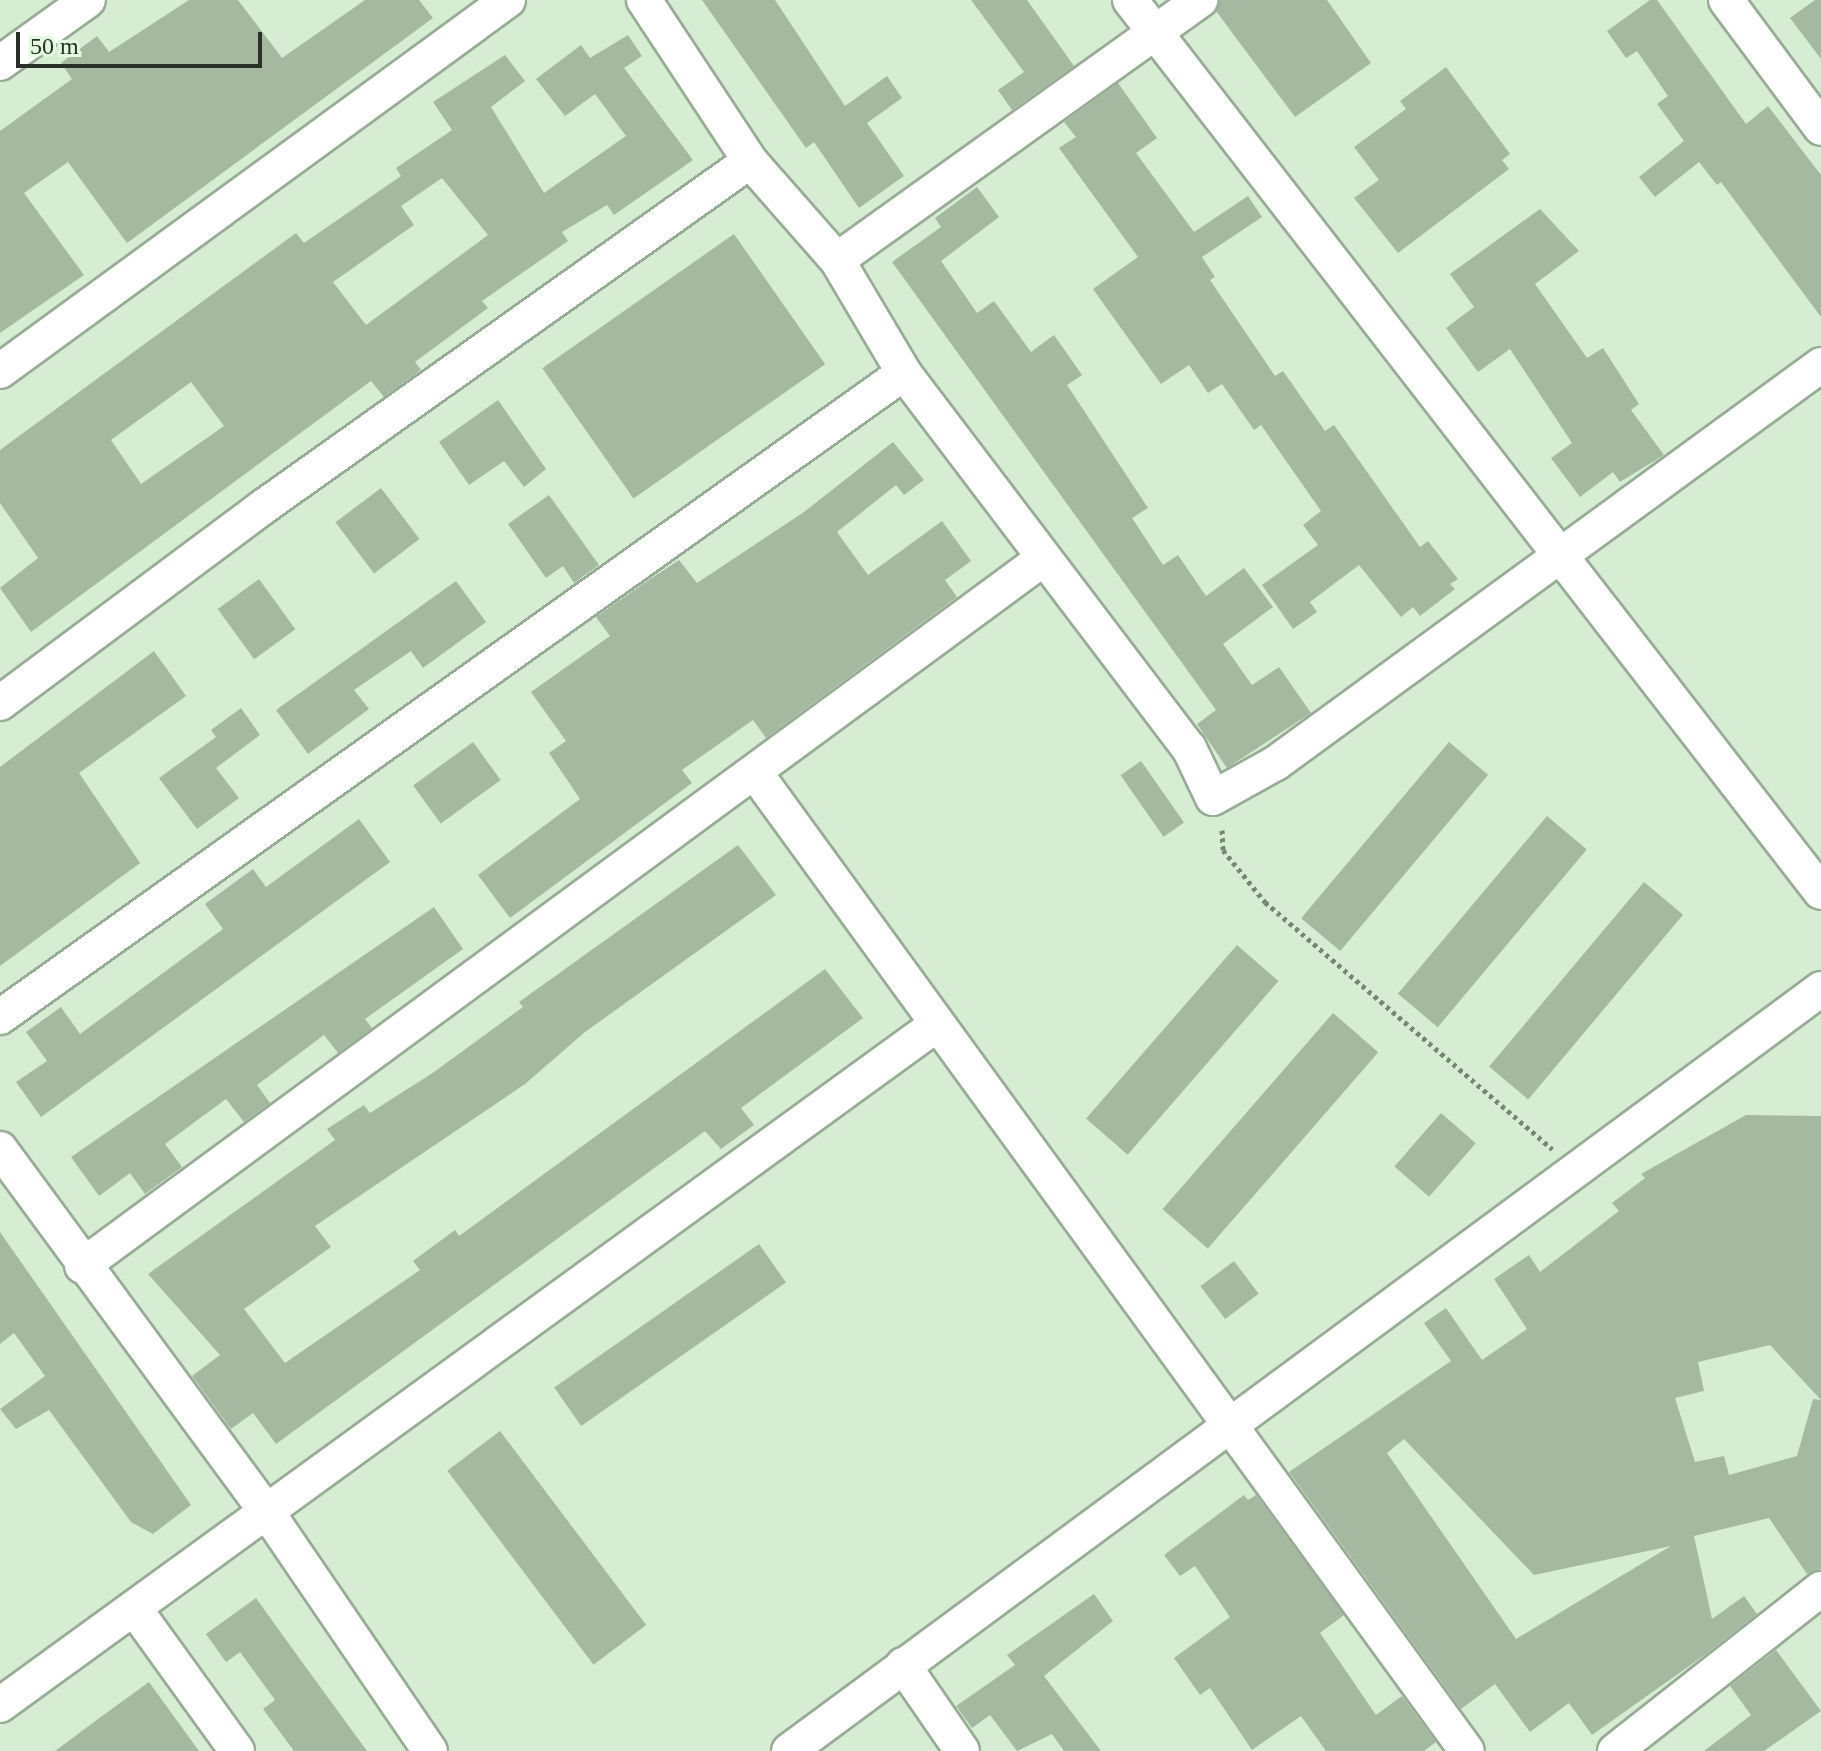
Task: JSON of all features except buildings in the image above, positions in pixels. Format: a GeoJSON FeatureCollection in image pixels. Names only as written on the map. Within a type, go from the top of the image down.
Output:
{"type":"FeatureCollection","features":[{"type":"Feature","properties":{"kind":"street"},"geometry":{"type":"LineString","coordinates":[[0,63],[88,0]]}},
{"type":"Feature","properties":{"kind":"street"},"geometry":{"type":"LineString","coordinates":[[0,371],[508,0]]}},
{"type":"Feature","properties":{"kind":"street"},"geometry":{"type":"LineString","coordinates":[[644,0],[750,161],[837,260],[904,373],[1189,748],[1213,798],[1276,763],[1555,555],[1821,365]]}},
{"type":"Feature","properties":{"kind":"street"},"geometry":{"type":"LineString","coordinates":[[1130,0],[1555,555],[1821,892]]}},
{"type":"Feature","properties":{"kind":"street"},"geometry":{"type":"LineString","coordinates":[[837,260],[1200,0]]}},
{"type":"Feature","properties":{"kind":"street"},"geometry":{"type":"LineString","coordinates":[[1726,0],[1821,128]]}},
{"type":"Feature","properties":{"kind":"street"},"geometry":{"type":"LineString","coordinates":[[0,703],[263,507],[750,161]]}},
{"type":"Feature","properties":{"kind":"street"},"geometry":{"type":"LineString","coordinates":[[0,1017],[904,373]]}},
{"type":"Feature","properties":{"kind":"street"},"geometry":{"type":"LineString","coordinates":[[82,1266],[756,774],[1044,558]]}},
{"type":"Feature","properties":{"kind":"street"},"geometry":{"type":"LineString","coordinates":[[756,774],[1467,1751]]}},
{"type":"Feature","properties":{"kind":"street"},"geometry":{"type":"LineString","coordinates":[[789,1751],[1821,989]]}},
{"type":"Feature","properties":{"kind":"street"},"geometry":{"type":"LineString","coordinates":[[0,1705],[936,1025]]}},
{"type":"Feature","properties":{"kind":"street"},"geometry":{"type":"LineString","coordinates":[[0,1149],[82,1266],[267,1512],[430,1751]]}},
{"type":"Feature","properties":{"kind":"street"},"geometry":{"type":"LineString","coordinates":[[1615,1751],[1817,1602]]}},
{"type":"Feature","properties":{"kind":"street"},"geometry":{"type":"LineString","coordinates":[[134,1608],[237,1751]]}},
{"type":"Feature","properties":{"kind":"street"},"geometry":{"type":"LineString","coordinates":[[903,1665],[962,1751]]}},
{"type":"Feature","properties":{"kind":"path"},"geometry":{"type":"LineString","coordinates":[[1213,798],[1223,850],[1265,902],[1575,1170]]}}]}
